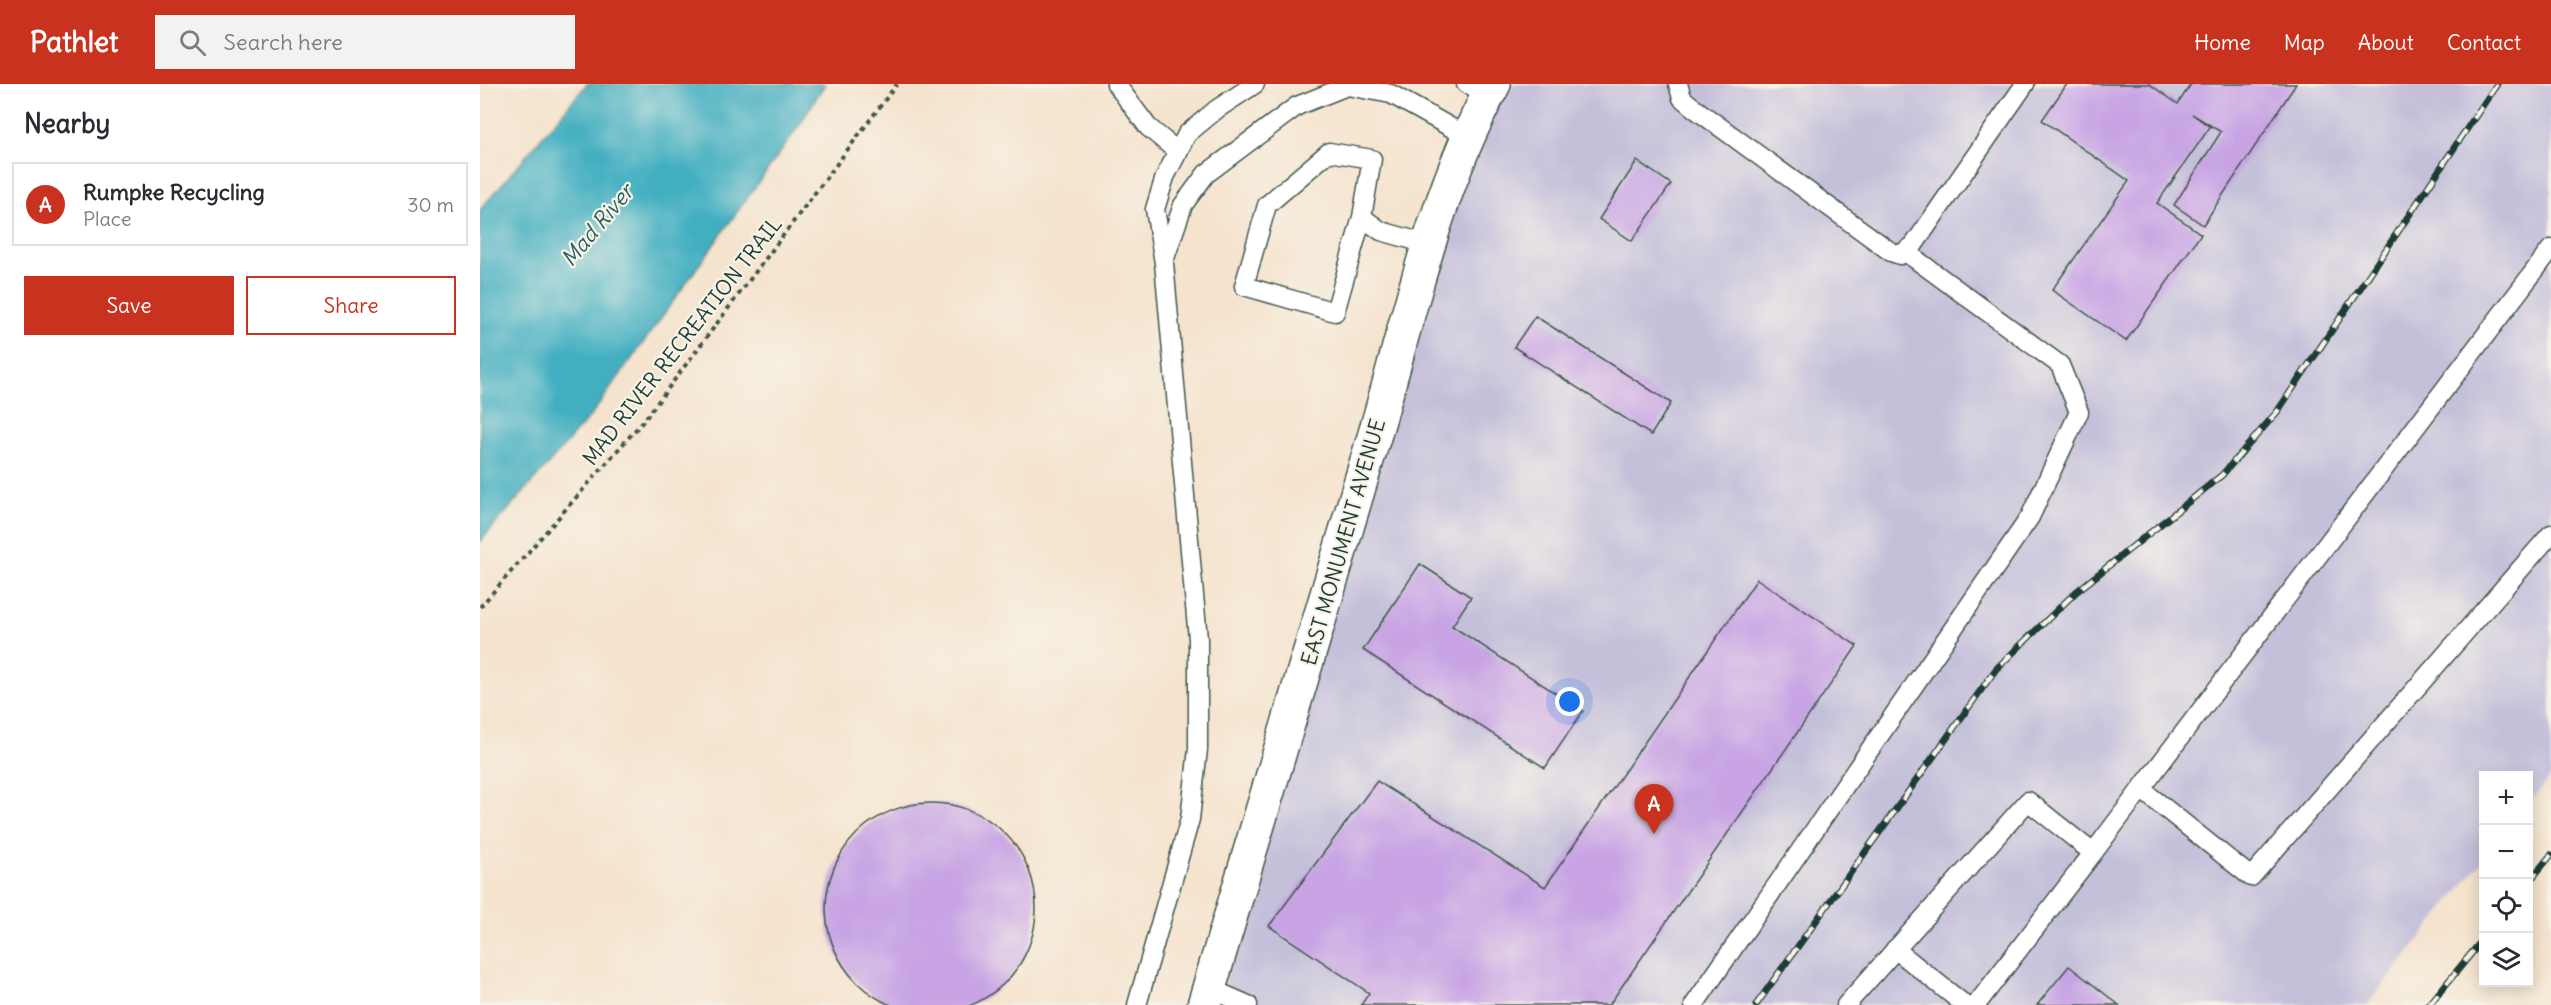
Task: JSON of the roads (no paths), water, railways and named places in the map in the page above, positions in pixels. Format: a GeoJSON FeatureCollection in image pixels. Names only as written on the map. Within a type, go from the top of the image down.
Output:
{"type":"FeatureCollection","features":[{"type":"Feature","properties":{"kind":"street","name":"EAST MONUMENT AVENUE"},"geometry":{"type":"LineString","coordinates":[[1206,997],[1377,427],[1427,244],[1447,185],[1468,137],[1483,87]]}},
{"type":"Feature","properties":{"kind":"lane"},"geometry":{"type":"LineString","coordinates":[[1116,84],[1148,127],[1178,152]]}},
{"type":"Feature","properties":{"kind":"lane"},"geometry":{"type":"LineString","coordinates":[[1137,1005],[1190,819],[1198,748],[1198,639],[1164,263],[1155,209],[1165,177],[1187,134],[1217,109],[1255,84]]}},
{"type":"Feature","properties":{"kind":"lane"},"geometry":{"type":"LineString","coordinates":[[1678,84],[1682,98],[1703,115],[1891,252],[1900,255],[1907,252],[2025,84]]}},
{"type":"Feature","properties":{"kind":"lane"},"geometry":{"type":"LineString","coordinates":[[1164,263],[1183,205],[1206,174],[1297,106],[1347,87],[1391,94],[1468,137]]}},
{"type":"Feature","properties":{"kind":"lane"},"geometry":{"type":"LineString","coordinates":[[1329,152],[1372,159],[1362,217],[1335,312],[1244,286],[1267,205],[1329,152]]}},
{"type":"Feature","properties":{"kind":"lane"},"geometry":{"type":"LineString","coordinates":[[1362,217],[1381,231],[1427,244]]}},
{"type":"Feature","properties":{"kind":"lane"},"geometry":{"type":"LineString","coordinates":[[1976,1005],[2551,249]]}},
{"type":"Feature","properties":{"kind":"lane"},"geometry":{"type":"LineString","coordinates":[[1694,1005],[2030,517],[2079,412],[2060,365],[1907,252]]}},
{"type":"Feature","properties":{"kind":"lane"},"geometry":{"type":"LineString","coordinates":[[2141,789],[2252,877],[2551,534]]}},
{"type":"Feature","properties":{"kind":"lane"},"geometry":{"type":"LineString","coordinates":[[1846,1005],[2028,801],[2093,853]]}},
{"type":"Feature","properties":{"kind":"lane"},"geometry":{"type":"LineString","coordinates":[[1895,949],[1965,1005]]}},
{"type":"Feature","properties":{"kind":"lane"},"geometry":{"type":"LineString","coordinates":[[1206,997],[1248,1005]]}},
{"type":"Feature","properties":{"kind":"water","name":"Mad River"},"geometry":{"type":"Polygon","coordinates":[[[587,84],[825,84],[799,126],[592,414],[480,542],[480,210],[587,84]]]}},
{"type":"Feature","properties":{"kind":"railway"},"geometry":{"type":"LineString","coordinates":[[1756,1005],[1996,669],[2076,592],[2222,475],[2277,412],[2497,84]]}},
{"type":"Feature","properties":{"kind":"railway"},"geometry":{"type":"LineString","coordinates":[[2531,879],[2551,855]]}},
{"type":"Feature","properties":{"kind":"railway"},"geometry":{"type":"LineString","coordinates":[[2429,1005],[2479,944]]}},
{"type":"Feature","properties":{"kind":"place","name":"Rumpke Recycling"},"geometry":{"type":"Point","coordinates":[1654,834]}}]}
